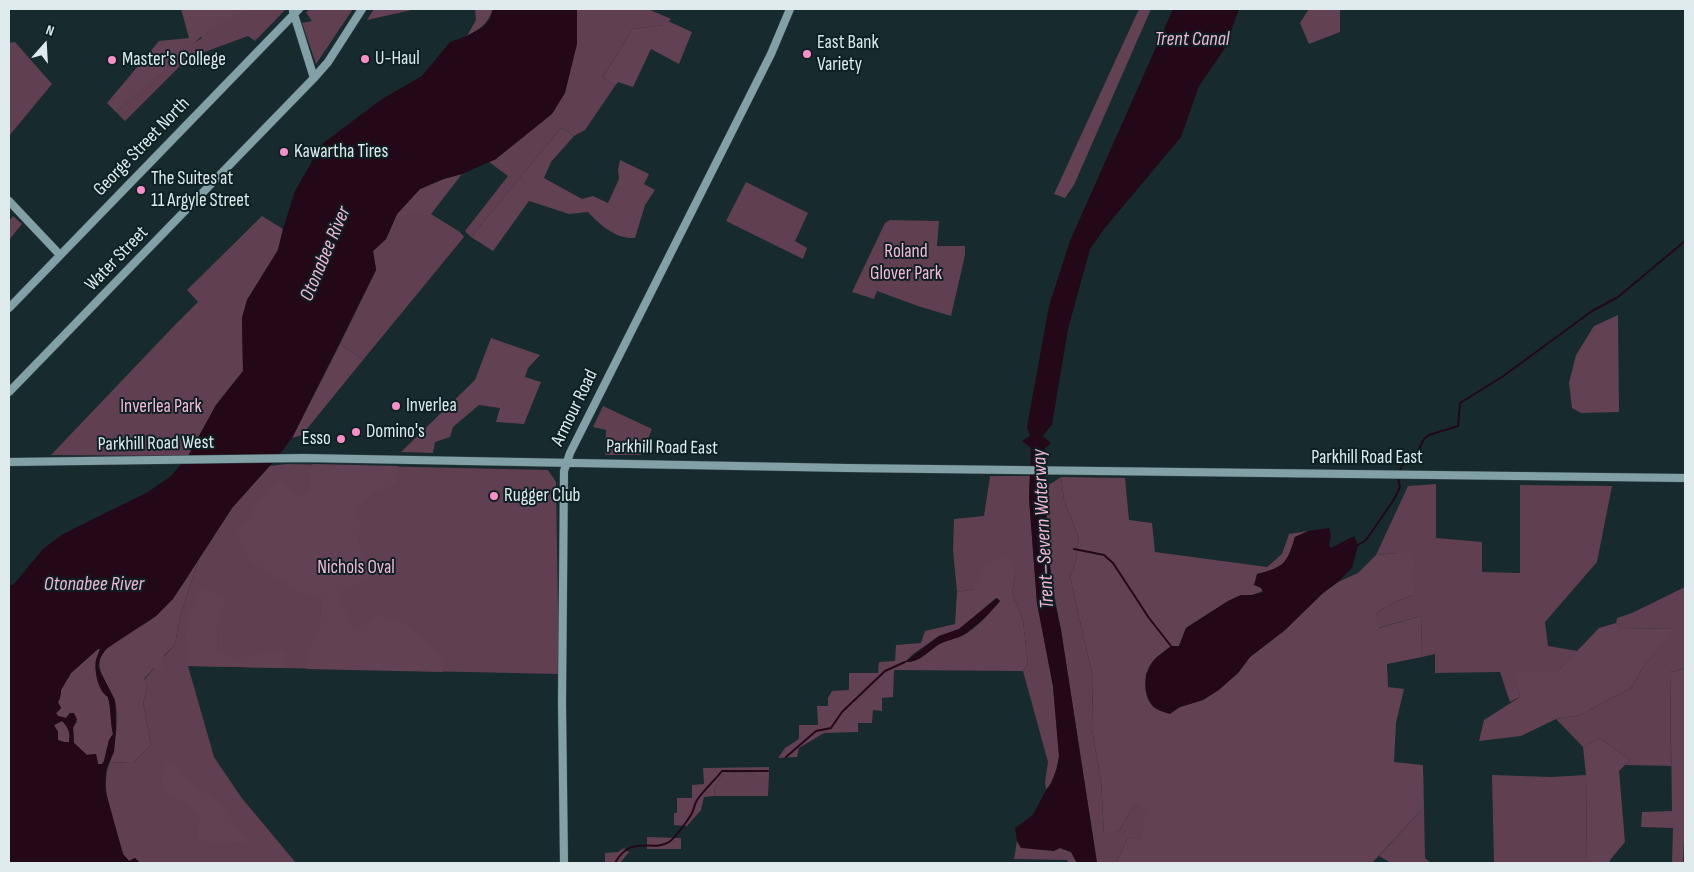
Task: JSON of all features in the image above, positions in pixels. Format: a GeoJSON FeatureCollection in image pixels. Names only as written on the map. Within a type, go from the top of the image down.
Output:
{"type":"FeatureCollection","features":[{"type":"Feature","properties":{"kind":"main road","name":"Armour Road"},"geometry":{"type":"LineString","coordinates":[[564,863],[562,631],[564,471],[566,462],[771,54],[790,9]]}},
{"type":"Feature","properties":{"kind":"main road","name":"Water Street"},"geometry":{"type":"LineString","coordinates":[[9,392],[314,78],[328,62],[359,10]]}},
{"type":"Feature","properties":{"kind":"main road"},"geometry":{"type":"LineString","coordinates":[[295,11],[314,78]]}},
{"type":"Feature","properties":{"kind":"main road","name":"George Street North"},"geometry":{"type":"LineString","coordinates":[[9,308],[295,11]]}},
{"type":"Feature","properties":{"kind":"main road"},"geometry":{"type":"LineString","coordinates":[[9,201],[60,255]]}},
{"type":"Feature","properties":{"kind":"main road","name":"Parkhill Road East"},"geometry":{"type":"LineString","coordinates":[[304,458],[838,468],[1685,478]]}},
{"type":"Feature","properties":{"kind":"main road","name":"Parkhill Road West"},"geometry":{"type":"LineString","coordinates":[[9,462],[304,458]]}},
{"type":"Feature","properties":{"kind":"green space"},"geometry":{"type":"Polygon","coordinates":[[[181,9],[286,9],[255,41],[248,36],[185,61],[125,121],[116,112],[189,46],[202,38],[181,9]]]}},
{"type":"Feature","properties":{"kind":"green space"},"geometry":{"type":"Polygon","coordinates":[[[181,9],[252,9],[211,28],[116,112],[107,103],[159,41],[189,38],[181,9]]]}},
{"type":"Feature","properties":{"kind":"green space"},"geometry":{"type":"Polygon","coordinates":[[[311,9],[353,9],[316,64],[302,23],[312,21],[306,12],[311,9]]]}},
{"type":"Feature","properties":{"kind":"green space"},"geometry":{"type":"Polygon","coordinates":[[[374,9],[416,9],[367,20],[374,9]]]}},
{"type":"Feature","properties":{"kind":"green space"},"geometry":{"type":"Polygon","coordinates":[[[475,9],[493,9],[483,26],[467,36],[476,20],[475,9]]]}},
{"type":"Feature","properties":{"kind":"green space"},"geometry":{"type":"Polygon","coordinates":[[[577,9],[648,9],[671,19],[665,25],[633,29],[603,77],[615,86],[585,130],[574,136],[561,128],[471,237],[465,231],[508,176],[489,162],[496,159],[576,16],[577,9]]]}},
{"type":"Feature","properties":{"kind":"green space"},"geometry":{"type":"Polygon","coordinates":[[[1139,9],[1151,9],[1074,185],[1065,198],[1054,194],[1139,9]]]}},
{"type":"Feature","properties":{"kind":"green space"},"geometry":{"type":"Polygon","coordinates":[[[1309,9],[1340,9],[1340,32],[1309,44],[1300,23],[1309,9]]]}},
{"type":"Feature","properties":{"kind":"green space"},"geometry":{"type":"Polygon","coordinates":[[[668,21],[692,32],[679,64],[651,49],[633,87],[618,82],[615,86],[603,77],[633,29],[664,25],[668,21]]]}},
{"type":"Feature","properties":{"kind":"green space"},"geometry":{"type":"Polygon","coordinates":[[[15,42],[52,84],[9,136],[9,43],[15,42]]]}},
{"type":"Feature","properties":{"kind":"green space"},"geometry":{"type":"Polygon","coordinates":[[[561,128],[574,136],[551,162],[544,178],[582,199],[593,196],[608,203],[619,179],[620,160],[649,174],[644,184],[655,190],[645,205],[635,238],[628,238],[609,231],[588,212],[569,214],[529,201],[493,251],[471,237],[561,128]]]}},
{"type":"Feature","properties":{"kind":"green space"},"geometry":{"type":"Polygon","coordinates":[[[462,174],[431,214],[397,214],[420,189],[462,174]]]}},
{"type":"Feature","properties":{"kind":"green space"},"geometry":{"type":"Polygon","coordinates":[[[746,182],[808,213],[795,241],[807,248],[803,259],[726,221],[746,182]]]}},
{"type":"Feature","properties":{"kind":"green space"},"geometry":{"type":"Polygon","coordinates":[[[397,214],[431,214],[460,232],[464,237],[363,360],[340,344],[376,270],[373,251],[386,239],[397,214]]]}},
{"type":"Feature","properties":{"kind":"green space"},"geometry":{"type":"Polygon","coordinates":[[[13,216],[22,224],[9,240],[9,221],[13,216]]]}},
{"type":"Feature","properties":{"kind":"green space","name":"Inverlea Park"},"geometry":{"type":"Polygon","coordinates":[[[262,216],[283,229],[278,250],[247,300],[242,318],[243,371],[216,405],[188,456],[51,455],[198,302],[187,290],[262,216]]]}},
{"type":"Feature","properties":{"kind":"green space","name":"Roland Glover Park"},"geometry":{"type":"Polygon","coordinates":[[[890,220],[939,221],[937,246],[965,246],[965,255],[951,316],[877,291],[874,299],[852,292],[885,223],[890,220]]]}},
{"type":"Feature","properties":{"kind":"green space"},"geometry":{"type":"Polygon","coordinates":[[[1618,315],[1619,412],[1581,413],[1572,408],[1569,383],[1576,355],[1594,326],[1618,315]]]}},
{"type":"Feature","properties":{"kind":"green space"},"geometry":{"type":"Polygon","coordinates":[[[491,338],[540,355],[528,368],[525,377],[541,382],[524,424],[496,422],[500,408],[479,405],[453,427],[450,437],[435,442],[433,453],[401,452],[475,380],[491,338]]]}},
{"type":"Feature","properties":{"kind":"green space"},"geometry":{"type":"Polygon","coordinates":[[[340,344],[363,360],[302,435],[292,438],[340,344]]]}},
{"type":"Feature","properties":{"kind":"green space"},"geometry":{"type":"Polygon","coordinates":[[[603,406],[652,429],[641,455],[605,455],[606,430],[593,427],[603,406]]]}},
{"type":"Feature","properties":{"kind":"green space","name":"Nichols Oval"},"geometry":{"type":"Polygon","coordinates":[[[287,464],[548,470],[556,482],[559,674],[188,666],[214,757],[241,797],[296,863],[140,863],[135,858],[129,861],[123,854],[109,808],[106,784],[110,762],[133,763],[151,745],[143,702],[148,685],[144,680],[175,644],[180,617],[199,559],[232,508],[269,466],[287,464]]]}},
{"type":"Feature","properties":{"kind":"green space"},"geometry":{"type":"Polygon","coordinates":[[[312,464],[398,466],[397,484],[374,493],[357,510],[361,521],[358,541],[370,579],[341,591],[342,601],[354,631],[376,615],[400,620],[441,654],[443,672],[307,669],[309,649],[320,625],[322,597],[297,591],[250,562],[236,532],[277,479],[301,496],[308,493],[312,464]]]}},
{"type":"Feature","properties":{"kind":"green space"},"geometry":{"type":"Polygon","coordinates":[[[990,476],[1030,476],[1029,498],[1037,603],[1053,686],[1059,756],[1055,774],[1046,790],[1045,782],[1048,762],[1023,671],[1028,664],[1023,621],[1012,592],[1015,576],[974,589],[957,592],[953,551],[954,519],[984,516],[990,476]]]}},
{"type":"Feature","properties":{"kind":"green space"},"geometry":{"type":"Polygon","coordinates":[[[1061,477],[1064,500],[1079,538],[1076,561],[1070,577],[1093,678],[1092,729],[1101,781],[1104,833],[1119,831],[1134,805],[1147,812],[1140,840],[1128,838],[1116,863],[1097,863],[1051,575],[1044,488],[1061,477]]]}},
{"type":"Feature","properties":{"kind":"green space"},"geometry":{"type":"Polygon","coordinates":[[[1061,477],[1125,478],[1129,520],[1152,523],[1155,552],[1267,567],[1282,554],[1289,534],[1308,531],[1295,537],[1290,553],[1284,563],[1274,569],[1257,574],[1263,591],[1252,595],[1241,595],[1228,601],[1186,628],[1179,646],[1146,673],[1147,692],[1155,708],[1180,707],[1203,700],[1238,673],[1250,657],[1285,630],[1323,593],[1338,582],[1358,573],[1376,555],[1414,553],[1413,595],[1395,602],[1376,613],[1379,628],[1421,616],[1422,657],[1387,664],[1388,687],[1404,689],[1396,723],[1394,762],[1423,765],[1424,807],[1372,863],[1116,863],[1128,838],[1140,839],[1146,812],[1134,805],[1119,831],[1104,834],[1101,781],[1092,729],[1093,678],[1070,577],[1076,561],[1079,538],[1064,500],[1061,477]]]}},
{"type":"Feature","properties":{"kind":"green space"},"geometry":{"type":"Polygon","coordinates":[[[1436,484],[1436,538],[1482,542],[1482,572],[1520,573],[1520,485],[1612,486],[1597,562],[1545,622],[1548,646],[1578,651],[1557,672],[1516,672],[1520,697],[1510,702],[1500,672],[1435,673],[1435,654],[1422,657],[1421,616],[1378,628],[1376,613],[1395,602],[1413,595],[1398,553],[1376,555],[1408,486],[1436,484]]]}},
{"type":"Feature","properties":{"kind":"green space"},"geometry":{"type":"Polygon","coordinates":[[[1003,557],[1013,562],[1015,576],[1012,592],[1023,621],[1028,664],[1023,671],[894,670],[893,697],[882,698],[882,711],[873,710],[872,723],[858,723],[858,732],[824,733],[799,748],[797,757],[778,758],[785,748],[799,739],[799,725],[818,725],[817,706],[828,706],[828,698],[832,691],[849,690],[849,673],[878,673],[879,662],[895,661],[896,645],[921,643],[925,631],[955,624],[957,592],[974,589],[984,565],[1003,557]],[[996,598],[959,629],[939,636],[905,662],[915,661],[939,644],[967,633],[1000,601],[996,598]]]}},
{"type":"Feature","properties":{"kind":"green space"},"geometry":{"type":"Polygon","coordinates":[[[199,559],[180,617],[175,644],[164,656],[163,668],[154,668],[144,679],[148,685],[143,702],[151,745],[133,763],[110,762],[115,740],[117,712],[114,699],[101,672],[101,657],[111,645],[152,619],[164,608],[199,559]]]}},
{"type":"Feature","properties":{"kind":"green space"},"geometry":{"type":"Polygon","coordinates":[[[203,587],[226,598],[217,628],[217,648],[234,658],[285,650],[286,668],[188,666],[187,619],[203,587]]]}},
{"type":"Feature","properties":{"kind":"green space"},"geometry":{"type":"Polygon","coordinates":[[[1685,587],[1685,669],[1670,672],[1671,766],[1625,765],[1630,760],[1600,738],[1583,747],[1556,719],[1580,715],[1631,688],[1642,669],[1674,629],[1621,628],[1616,623],[1617,618],[1632,613],[1685,587]]]}},
{"type":"Feature","properties":{"kind":"green space"},"geometry":{"type":"Polygon","coordinates":[[[1616,623],[1621,628],[1675,629],[1642,669],[1631,688],[1580,715],[1556,719],[1521,736],[1479,741],[1484,720],[1520,697],[1515,672],[1557,672],[1599,628],[1616,623]]]}},
{"type":"Feature","properties":{"kind":"green space"},"geometry":{"type":"Polygon","coordinates":[[[100,649],[95,666],[109,702],[113,734],[109,740],[102,764],[98,764],[96,754],[87,755],[74,743],[73,727],[77,722],[70,713],[66,718],[58,716],[56,713],[61,708],[58,702],[61,690],[71,673],[100,649]]]}},
{"type":"Feature","properties":{"kind":"green space"},"geometry":{"type":"Polygon","coordinates":[[[1685,669],[1685,815],[1683,863],[1672,863],[1673,828],[1641,827],[1642,812],[1672,811],[1670,672],[1685,669]]]}},
{"type":"Feature","properties":{"kind":"green space"},"geometry":{"type":"Polygon","coordinates":[[[62,721],[70,736],[69,742],[58,740],[58,732],[54,725],[62,721]]]}},
{"type":"Feature","properties":{"kind":"green space"},"geometry":{"type":"Polygon","coordinates":[[[1600,738],[1630,760],[1619,771],[1625,842],[1610,860],[1610,863],[1587,863],[1586,775],[1583,747],[1600,738]]]}},
{"type":"Feature","properties":{"kind":"green space"},"geometry":{"type":"Polygon","coordinates":[[[165,761],[180,766],[187,780],[219,802],[249,843],[197,841],[199,814],[184,803],[166,795],[161,783],[165,761]]]}},
{"type":"Feature","properties":{"kind":"green space"},"geometry":{"type":"Polygon","coordinates":[[[769,767],[769,775],[754,775],[748,772],[723,773],[715,787],[714,796],[704,797],[701,810],[687,826],[674,825],[674,813],[677,813],[677,798],[692,798],[692,785],[704,784],[703,768],[769,767]]]}},
{"type":"Feature","properties":{"kind":"green space"},"geometry":{"type":"Polygon","coordinates":[[[748,772],[754,775],[769,775],[768,796],[714,796],[715,787],[723,773],[748,772]]]}},
{"type":"Feature","properties":{"kind":"green space"},"geometry":{"type":"Polygon","coordinates":[[[1492,775],[1551,777],[1586,775],[1587,863],[1494,863],[1492,775]]]}},
{"type":"Feature","properties":{"kind":"green space"},"geometry":{"type":"Polygon","coordinates":[[[1424,807],[1425,858],[1431,863],[1391,863],[1379,856],[1424,807]]]}},
{"type":"Feature","properties":{"kind":"green space"},"geometry":{"type":"Polygon","coordinates":[[[647,837],[681,838],[681,849],[647,849],[647,837]]]}},
{"type":"Feature","properties":{"kind":"green space"},"geometry":{"type":"Polygon","coordinates":[[[1017,841],[1021,848],[1060,848],[1071,852],[1077,863],[1068,863],[1067,860],[1014,859],[1017,841]]]}},
{"type":"Feature","properties":{"kind":"green space"},"geometry":{"type":"Polygon","coordinates":[[[624,848],[629,852],[620,863],[605,863],[605,853],[618,852],[624,848]]]}},
{"type":"Feature","properties":{"kind":"water","name":"Otonabee River"},"geometry":{"type":"Polygon","coordinates":[[[493,9],[577,9],[577,44],[565,93],[552,114],[496,159],[420,189],[397,214],[386,239],[373,251],[376,270],[292,438],[276,459],[232,508],[173,599],[156,616],[106,649],[100,658],[98,667],[115,700],[116,730],[114,752],[106,769],[105,789],[123,854],[129,861],[135,858],[140,863],[9,863],[9,586],[14,584],[43,549],[63,534],[148,492],[171,476],[188,456],[216,405],[243,371],[242,318],[247,300],[278,250],[295,191],[322,144],[382,99],[422,76],[450,42],[467,36],[483,27],[490,19],[493,9]],[[100,649],[71,673],[61,690],[58,702],[61,708],[56,713],[58,716],[66,718],[70,713],[74,713],[77,719],[73,728],[74,743],[87,755],[96,754],[98,764],[102,764],[109,740],[113,734],[108,697],[99,686],[96,675],[96,660],[100,649]],[[62,721],[54,725],[58,732],[58,740],[69,742],[68,730],[62,721]]]}},
{"type":"Feature","properties":{"kind":"water","name":"Trent Canal"},"geometry":{"type":"Polygon","coordinates":[[[1173,9],[1239,9],[1225,48],[1199,86],[1181,137],[1104,229],[1090,249],[1068,329],[1052,424],[1043,436],[1051,443],[1045,448],[1044,488],[1047,501],[1046,527],[1053,594],[1061,630],[1097,863],[1077,863],[1071,852],[1060,848],[1054,851],[1021,848],[1017,841],[1015,828],[1033,815],[1051,784],[1059,756],[1053,686],[1037,603],[1029,498],[1031,448],[1022,441],[1030,436],[1027,427],[1049,306],[1070,241],[1173,9]]]}},
{"type":"Feature","properties":{"kind":"water"},"geometry":{"type":"Polygon","coordinates":[[[1329,528],[1331,536],[1329,545],[1331,548],[1354,536],[1358,545],[1352,568],[1285,630],[1250,657],[1238,673],[1219,690],[1203,700],[1180,707],[1170,714],[1155,708],[1148,698],[1145,685],[1147,672],[1155,659],[1171,646],[1179,646],[1186,628],[1228,601],[1241,595],[1263,592],[1261,588],[1254,585],[1257,574],[1274,569],[1284,563],[1290,553],[1295,537],[1308,531],[1329,528]]]}},
{"type":"Feature","properties":{"kind":"water"},"geometry":{"type":"Polygon","coordinates":[[[997,598],[1000,601],[996,606],[968,631],[938,645],[915,661],[905,662],[939,636],[959,629],[997,598]]]}},
{"type":"Feature","properties":{"kind":"waterway"},"geometry":{"type":"LineString","coordinates":[[1400,471],[1402,465],[1413,461],[1424,439],[1429,435],[1458,426],[1460,403],[1502,377],[1592,311],[1618,297],[1685,241]]}},
{"type":"Feature","properties":{"kind":"waterway"},"geometry":{"type":"LineString","coordinates":[[1358,545],[1366,540],[1393,501],[1400,487],[1398,478]]}},
{"type":"Feature","properties":{"kind":"waterway"},"geometry":{"type":"LineString","coordinates":[[1074,549],[1104,555],[1113,563],[1149,618],[1171,646]]}},
{"type":"Feature","properties":{"kind":"waterway"},"geometry":{"type":"LineString","coordinates":[[786,757],[816,731],[831,728],[842,712],[885,671],[905,662]]}},
{"type":"Feature","properties":{"kind":"waterway"},"geometry":{"type":"LineString","coordinates":[[615,863],[622,854],[635,846],[656,846],[672,840],[691,815],[697,800],[722,771],[768,771]]}},
{"type":"Feature","properties":{"kind":"place","name":"East Bank Variety"},"geometry":{"type":"Point","coordinates":[807,54]}},
{"type":"Feature","properties":{"kind":"place","name":"U-Haul"},"geometry":{"type":"Point","coordinates":[365,59]}},
{"type":"Feature","properties":{"kind":"place","name":"Master's College"},"geometry":{"type":"Point","coordinates":[112,60]}},
{"type":"Feature","properties":{"kind":"place","name":"Kawartha Tires"},"geometry":{"type":"Point","coordinates":[284,152]}},
{"type":"Feature","properties":{"kind":"place","name":"The Suites at 11 Argyle Street"},"geometry":{"type":"Point","coordinates":[141,190]}},
{"type":"Feature","properties":{"kind":"place","name":"Inverlea"},"geometry":{"type":"Point","coordinates":[396,406]}},
{"type":"Feature","properties":{"kind":"place","name":"Domino's"},"geometry":{"type":"Point","coordinates":[356,432]}},
{"type":"Feature","properties":{"kind":"place","name":"Esso"},"geometry":{"type":"Point","coordinates":[341,439]}},
{"type":"Feature","properties":{"kind":"place","name":"Rugger Club"},"geometry":{"type":"Point","coordinates":[494,496]}},
{"type":"Feature","properties":{"kind":"water label","name":"Trent–Severn Waterway"},"geometry":{"type":"Point","coordinates":[1044,529]}}]}
